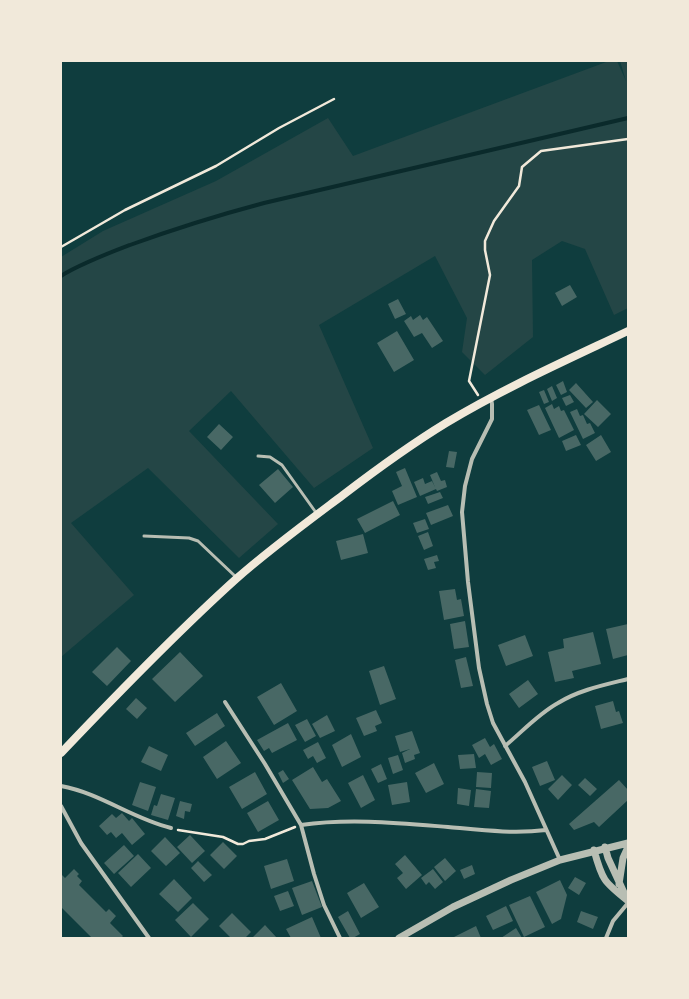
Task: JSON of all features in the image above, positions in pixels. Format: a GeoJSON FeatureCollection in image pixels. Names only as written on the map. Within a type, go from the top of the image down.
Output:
{"type":"FeatureCollection","features":[{"type":"Feature","properties":{"kind":"main road"},"geometry":{"type":"LineString","coordinates":[[61,753],[126,685],[197,615],[238,578],[317,514],[388,461],[446,423],[491,397],[628,331]]}},
{"type":"Feature","properties":{"kind":"street"},"geometry":{"type":"LineString","coordinates":[[491,397],[492,419],[472,459],[464,490],[462,512],[468,582],[479,668],[491,717],[525,782],[560,860]]}},
{"type":"Feature","properties":{"kind":"street"},"geometry":{"type":"LineString","coordinates":[[505,746],[540,715],[557,703],[577,693],[628,679]]}},
{"type":"Feature","properties":{"kind":"street"},"geometry":{"type":"LineString","coordinates":[[225,702],[301,825],[324,905],[340,938]]}},
{"type":"Feature","properties":{"kind":"street"},"geometry":{"type":"LineString","coordinates":[[61,786],[88,793],[171,828]]}},
{"type":"Feature","properties":{"kind":"street"},"geometry":{"type":"LineString","coordinates":[[61,806],[81,843],[149,938]]}},
{"type":"Feature","properties":{"kind":"street"},"geometry":{"type":"LineString","coordinates":[[301,825],[320,822],[378,822],[515,832],[546,830]]}},
{"type":"Feature","properties":{"kind":"street"},"geometry":{"type":"LineString","coordinates":[[399,938],[453,907],[511,880],[560,860],[628,842]]}},
{"type":"Feature","properties":{"kind":"street"},"geometry":{"type":"LineString","coordinates":[[605,847],[608,858],[628,902]]}},
{"type":"Feature","properties":{"kind":"street"},"geometry":{"type":"LineString","coordinates":[[619,884],[623,858],[628,847]]}},
{"type":"Feature","properties":{"kind":"street"},"geometry":{"type":"LineString","coordinates":[[594,850],[600,872],[606,882],[628,902]]}},
{"type":"Feature","properties":{"kind":"street"},"geometry":{"type":"LineString","coordinates":[[606,938],[613,921],[628,902]]}},
{"type":"Feature","properties":{"kind":"lane"},"geometry":{"type":"LineString","coordinates":[[258,456],[270,457],[282,465],[317,514]]}},
{"type":"Feature","properties":{"kind":"lane"},"geometry":{"type":"LineString","coordinates":[[144,536],[190,538],[198,541],[238,578]]}},
{"type":"Feature","properties":{"kind":"path"},"geometry":{"type":"LineString","coordinates":[[61,247],[125,210],[216,166],[279,128],[334,99]]}},
{"type":"Feature","properties":{"kind":"path"},"geometry":{"type":"LineString","coordinates":[[483,402],[469,380],[490,275],[485,250],[485,241],[494,221],[519,186],[522,167],[541,150],[628,139]]}},
{"type":"Feature","properties":{"kind":"path"},"geometry":{"type":"LineString","coordinates":[[171,828],[192,833],[223,836],[238,844],[243,844],[249,841],[265,839],[301,825]]}},
{"type":"Feature","properties":{"kind":"shaded area"},"geometry":{"type":"Polygon","coordinates":[[[609,61],[617,61],[626,81],[620,61],[628,61],[628,308],[614,315],[585,249],[562,241],[532,260],[533,337],[485,375],[462,352],[467,318],[435,256],[319,325],[373,448],[314,488],[231,391],[189,431],[278,524],[239,558],[148,468],[71,523],[134,595],[61,657],[61,257],[103,231],[216,181],[328,118],[353,156],[609,61]]]}},
{"type":"Feature","properties":{"kind":"building"},"geometry":{"type":"Polygon","coordinates":[[[570,285],[577,297],[562,306],[555,293],[570,285]]]}},
{"type":"Feature","properties":{"kind":"building"},"geometry":{"type":"Polygon","coordinates":[[[398,299],[406,314],[395,319],[388,304],[398,299]]]}},
{"type":"Feature","properties":{"kind":"building"},"geometry":{"type":"Polygon","coordinates":[[[420,315],[423,320],[427,317],[443,341],[432,348],[422,333],[414,337],[404,321],[411,316],[413,320],[420,315]]]}},
{"type":"Feature","properties":{"kind":"building"},"geometry":{"type":"Polygon","coordinates":[[[397,331],[414,360],[394,372],[377,343],[397,331]]]}},
{"type":"Feature","properties":{"kind":"building"},"geometry":{"type":"Polygon","coordinates":[[[563,381],[567,392],[561,395],[556,385],[563,381]]]}},
{"type":"Feature","properties":{"kind":"building"},"geometry":{"type":"Polygon","coordinates":[[[576,383],[593,402],[586,408],[569,390],[576,383]]]}},
{"type":"Feature","properties":{"kind":"building"},"geometry":{"type":"Polygon","coordinates":[[[552,386],[557,398],[552,401],[547,389],[552,386]]]}},
{"type":"Feature","properties":{"kind":"building"},"geometry":{"type":"Polygon","coordinates":[[[544,390],[549,402],[544,404],[539,392],[544,390]]]}},
{"type":"Feature","properties":{"kind":"building"},"geometry":{"type":"Polygon","coordinates":[[[570,395],[574,402],[566,406],[562,398],[570,395]]]}},
{"type":"Feature","properties":{"kind":"building"},"geometry":{"type":"Polygon","coordinates":[[[597,400],[611,414],[598,427],[584,414],[597,400]]]}},
{"type":"Feature","properties":{"kind":"building"},"geometry":{"type":"Polygon","coordinates":[[[552,404],[554,409],[559,406],[561,411],[564,410],[574,430],[559,438],[545,408],[552,404]]]}},
{"type":"Feature","properties":{"kind":"building"},"geometry":{"type":"Polygon","coordinates":[[[539,405],[551,430],[539,435],[527,410],[539,405]]]}},
{"type":"Feature","properties":{"kind":"building"},"geometry":{"type":"Polygon","coordinates":[[[577,409],[580,416],[583,415],[587,424],[590,423],[595,433],[583,439],[570,412],[577,409]]]}},
{"type":"Feature","properties":{"kind":"building"},"geometry":{"type":"Polygon","coordinates":[[[219,424],[233,437],[221,450],[207,437],[219,424]]]}},
{"type":"Feature","properties":{"kind":"building"},"geometry":{"type":"Polygon","coordinates":[[[576,435],[581,445],[566,451],[562,441],[576,435]]]}},
{"type":"Feature","properties":{"kind":"building"},"geometry":{"type":"Polygon","coordinates":[[[601,435],[611,452],[596,461],[586,445],[601,435]]]}},
{"type":"Feature","properties":{"kind":"building"},"geometry":{"type":"Polygon","coordinates":[[[449,451],[457,452],[454,468],[446,467],[449,451]]]}},
{"type":"Feature","properties":{"kind":"building"},"geometry":{"type":"Polygon","coordinates":[[[405,468],[417,497],[398,505],[392,491],[402,486],[396,472],[405,468]]]}},
{"type":"Feature","properties":{"kind":"building"},"geometry":{"type":"Polygon","coordinates":[[[278,469],[293,487],[275,503],[259,485],[278,469]]]}},
{"type":"Feature","properties":{"kind":"building"},"geometry":{"type":"Polygon","coordinates":[[[437,472],[441,481],[445,480],[447,487],[437,491],[436,489],[420,496],[414,482],[423,478],[425,484],[432,481],[435,487],[430,475],[437,472]]]}},
{"type":"Feature","properties":{"kind":"building"},"geometry":{"type":"Polygon","coordinates":[[[440,492],[443,498],[428,504],[425,497],[440,492]]]}},
{"type":"Feature","properties":{"kind":"building"},"geometry":{"type":"Polygon","coordinates":[[[393,501],[400,515],[365,533],[357,519],[393,501]]]}},
{"type":"Feature","properties":{"kind":"building"},"geometry":{"type":"Polygon","coordinates":[[[448,505],[453,516],[431,525],[426,513],[448,505]]]}},
{"type":"Feature","properties":{"kind":"building"},"geometry":{"type":"Polygon","coordinates":[[[425,519],[429,529],[417,533],[413,523],[425,519]]]}},
{"type":"Feature","properties":{"kind":"building"},"geometry":{"type":"Polygon","coordinates":[[[428,532],[433,546],[424,550],[418,536],[428,532]]]}},
{"type":"Feature","properties":{"kind":"building"},"geometry":{"type":"Polygon","coordinates":[[[363,534],[368,553],[341,560],[336,541],[363,534]]]}},
{"type":"Feature","properties":{"kind":"building"},"geometry":{"type":"Polygon","coordinates":[[[437,555],[439,561],[434,562],[436,568],[428,570],[424,559],[437,555]]]}},
{"type":"Feature","properties":{"kind":"building"},"geometry":{"type":"Polygon","coordinates":[[[455,589],[457,600],[461,599],[464,616],[444,620],[439,591],[455,589]]]}},
{"type":"Feature","properties":{"kind":"building"},"geometry":{"type":"Polygon","coordinates":[[[465,621],[469,647],[454,649],[450,624],[465,621]]]}},
{"type":"Feature","properties":{"kind":"building"},"geometry":{"type":"Polygon","coordinates":[[[628,624],[628,655],[613,659],[606,629],[628,624]]]}},
{"type":"Feature","properties":{"kind":"building"},"geometry":{"type":"Polygon","coordinates":[[[593,632],[601,664],[572,671],[574,678],[555,682],[548,652],[564,648],[563,639],[593,632]]]}},
{"type":"Feature","properties":{"kind":"building"},"geometry":{"type":"Polygon","coordinates":[[[525,635],[533,656],[506,666],[498,645],[525,635]]]}},
{"type":"Feature","properties":{"kind":"building"},"geometry":{"type":"Polygon","coordinates":[[[117,647],[131,661],[107,686],[92,672],[117,647]]]}},
{"type":"Feature","properties":{"kind":"building"},"geometry":{"type":"Polygon","coordinates":[[[180,652],[203,676],[175,702],[152,679],[180,652]]]}},
{"type":"Feature","properties":{"kind":"building"},"geometry":{"type":"Polygon","coordinates":[[[466,657],[473,686],[461,688],[455,660],[466,657]]]}},
{"type":"Feature","properties":{"kind":"building"},"geometry":{"type":"Polygon","coordinates":[[[384,666],[396,699],[380,705],[369,671],[384,666]]]}},
{"type":"Feature","properties":{"kind":"building"},"geometry":{"type":"Polygon","coordinates":[[[528,680],[538,694],[519,708],[509,694],[528,680]]]}},
{"type":"Feature","properties":{"kind":"building"},"geometry":{"type":"Polygon","coordinates":[[[281,683],[297,711],[274,725],[257,697],[281,683]]]}},
{"type":"Feature","properties":{"kind":"building"},"geometry":{"type":"Polygon","coordinates":[[[136,698],[147,708],[137,719],[126,709],[136,698]]]}},
{"type":"Feature","properties":{"kind":"building"},"geometry":{"type":"Polygon","coordinates":[[[613,701],[616,712],[619,711],[623,723],[601,729],[595,706],[613,701]]]}},
{"type":"Feature","properties":{"kind":"building"},"geometry":{"type":"Polygon","coordinates":[[[376,710],[382,723],[375,726],[377,731],[364,736],[356,718],[376,710]]]}},
{"type":"Feature","properties":{"kind":"building"},"geometry":{"type":"Polygon","coordinates":[[[217,713],[225,726],[195,746],[186,733],[217,713]]]}},
{"type":"Feature","properties":{"kind":"building"},"geometry":{"type":"Polygon","coordinates":[[[327,715],[335,731],[320,738],[312,724],[327,715]]]}},
{"type":"Feature","properties":{"kind":"building"},"geometry":{"type":"Polygon","coordinates":[[[307,719],[316,736],[305,742],[295,725],[307,719]]]}},
{"type":"Feature","properties":{"kind":"building"},"geometry":{"type":"Polygon","coordinates":[[[288,723],[297,740],[272,753],[269,748],[264,751],[257,740],[288,723]]]}},
{"type":"Feature","properties":{"kind":"building"},"geometry":{"type":"Polygon","coordinates":[[[412,731],[420,753],[414,755],[415,759],[405,763],[402,753],[410,749],[400,752],[395,736],[412,731]]]}},
{"type":"Feature","properties":{"kind":"building"},"geometry":{"type":"Polygon","coordinates":[[[351,734],[361,757],[342,767],[332,745],[351,734]]]}},
{"type":"Feature","properties":{"kind":"building"},"geometry":{"type":"Polygon","coordinates":[[[485,738],[490,747],[494,744],[502,759],[491,765],[485,754],[479,758],[472,745],[485,738]]]}},
{"type":"Feature","properties":{"kind":"building"},"geometry":{"type":"Polygon","coordinates":[[[226,741],[241,763],[217,779],[203,757],[226,741]]]}},
{"type":"Feature","properties":{"kind":"building"},"geometry":{"type":"Polygon","coordinates":[[[318,742],[326,758],[317,763],[313,756],[308,759],[303,750],[318,742]]]}},
{"type":"Feature","properties":{"kind":"building"},"geometry":{"type":"Polygon","coordinates":[[[149,746],[168,755],[161,771],[141,762],[149,746]]]}},
{"type":"Feature","properties":{"kind":"building"},"geometry":{"type":"Polygon","coordinates":[[[474,754],[476,768],[460,769],[458,755],[474,754]]]}},
{"type":"Feature","properties":{"kind":"building"},"geometry":{"type":"Polygon","coordinates":[[[398,755],[403,770],[393,774],[388,758],[398,755]]]}},
{"type":"Feature","properties":{"kind":"building"},"geometry":{"type":"Polygon","coordinates":[[[547,761],[555,780],[540,786],[532,767],[547,761]]]}},
{"type":"Feature","properties":{"kind":"building"},"geometry":{"type":"Polygon","coordinates":[[[434,763],[444,784],[426,793],[415,773],[434,763]]]}},
{"type":"Feature","properties":{"kind":"building"},"geometry":{"type":"Polygon","coordinates":[[[381,764],[387,779],[378,783],[371,769],[381,764]]]}},
{"type":"Feature","properties":{"kind":"building"},"geometry":{"type":"Polygon","coordinates":[[[313,767],[322,782],[327,779],[341,801],[328,808],[310,809],[292,780],[313,767]]]}},
{"type":"Feature","properties":{"kind":"building"},"geometry":{"type":"Polygon","coordinates":[[[283,770],[289,779],[283,783],[278,773],[283,770]]]}},
{"type":"Feature","properties":{"kind":"building"},"geometry":{"type":"Polygon","coordinates":[[[255,772],[267,794],[242,809],[229,787],[255,772]]]}},
{"type":"Feature","properties":{"kind":"building"},"geometry":{"type":"Polygon","coordinates":[[[477,772],[492,773],[491,788],[476,787],[477,772]]]}},
{"type":"Feature","properties":{"kind":"building"},"geometry":{"type":"Polygon","coordinates":[[[363,775],[375,800],[361,808],[348,783],[363,775]]]}},
{"type":"Feature","properties":{"kind":"building"},"geometry":{"type":"Polygon","coordinates":[[[562,775],[572,785],[558,800],[548,789],[562,775]]]}},
{"type":"Feature","properties":{"kind":"building"},"geometry":{"type":"Polygon","coordinates":[[[585,778],[597,789],[590,796],[578,785],[585,778]]]}},
{"type":"Feature","properties":{"kind":"building"},"geometry":{"type":"Polygon","coordinates":[[[619,780],[628,790],[628,800],[599,827],[594,822],[574,830],[569,824],[619,780]]]}},
{"type":"Feature","properties":{"kind":"building"},"geometry":{"type":"Polygon","coordinates":[[[140,782],[156,787],[148,811],[132,805],[140,782]]]}},
{"type":"Feature","properties":{"kind":"building"},"geometry":{"type":"Polygon","coordinates":[[[407,782],[410,802],[392,805],[388,785],[407,782]]]}},
{"type":"Feature","properties":{"kind":"building"},"geometry":{"type":"Polygon","coordinates":[[[458,788],[471,790],[469,806],[457,804],[458,788]]]}},
{"type":"Feature","properties":{"kind":"building"},"geometry":{"type":"Polygon","coordinates":[[[476,789],[491,791],[489,808],[474,807],[476,789]]]}},
{"type":"Feature","properties":{"kind":"building"},"geometry":{"type":"Polygon","coordinates":[[[161,794],[175,798],[168,820],[151,815],[154,805],[157,806],[161,794]]]}},
{"type":"Feature","properties":{"kind":"building"},"geometry":{"type":"Polygon","coordinates":[[[180,801],[192,804],[190,812],[185,811],[184,819],[176,816],[180,801]]]}},
{"type":"Feature","properties":{"kind":"building"},"geometry":{"type":"Polygon","coordinates":[[[268,801],[279,820],[258,832],[247,813],[268,801]]]}},
{"type":"Feature","properties":{"kind":"building"},"geometry":{"type":"Polygon","coordinates":[[[122,813],[129,821],[132,818],[145,834],[132,845],[122,833],[116,838],[111,832],[107,835],[99,826],[112,814],[116,818],[122,813]]]}},
{"type":"Feature","properties":{"kind":"building"},"geometry":{"type":"Polygon","coordinates":[[[190,835],[205,851],[192,863],[177,847],[190,835]]]}},
{"type":"Feature","properties":{"kind":"building"},"geometry":{"type":"Polygon","coordinates":[[[165,837],[180,853],[166,866],[151,851],[165,837]]]}},
{"type":"Feature","properties":{"kind":"building"},"geometry":{"type":"Polygon","coordinates":[[[223,842],[237,856],[224,869],[210,855],[223,842]]]}},
{"type":"Feature","properties":{"kind":"building"},"geometry":{"type":"Polygon","coordinates":[[[124,845],[134,856],[114,874],[104,863],[124,845]]]}},
{"type":"Feature","properties":{"kind":"building"},"geometry":{"type":"Polygon","coordinates":[[[138,854],[151,868],[131,887],[118,873],[138,854]]]}},
{"type":"Feature","properties":{"kind":"building"},"geometry":{"type":"Polygon","coordinates":[[[405,855],[422,875],[406,889],[397,878],[403,873],[395,864],[405,855]]]}},
{"type":"Feature","properties":{"kind":"building"},"geometry":{"type":"Polygon","coordinates":[[[445,858],[456,871],[445,881],[434,867],[445,858]]]}},
{"type":"Feature","properties":{"kind":"building"},"geometry":{"type":"Polygon","coordinates":[[[287,859],[294,881],[271,889],[264,866],[287,859]]]}},
{"type":"Feature","properties":{"kind":"building"},"geometry":{"type":"Polygon","coordinates":[[[198,861],[212,875],[204,882],[191,868],[198,861]]]}},
{"type":"Feature","properties":{"kind":"building"},"geometry":{"type":"Polygon","coordinates":[[[472,865],[475,874],[464,879],[460,870],[472,865]]]}},
{"type":"Feature","properties":{"kind":"building"},"geometry":{"type":"Polygon","coordinates":[[[74,869],[79,874],[77,876],[82,881],[79,885],[106,912],[109,909],[116,916],[110,923],[123,936],[121,938],[92,938],[61,907],[61,874],[65,878],[74,869]]]}},
{"type":"Feature","properties":{"kind":"building"},"geometry":{"type":"Polygon","coordinates":[[[433,869],[443,882],[435,889],[429,882],[426,885],[421,878],[433,869]]]}},
{"type":"Feature","properties":{"kind":"building"},"geometry":{"type":"Polygon","coordinates":[[[575,877],[586,883],[579,895],[568,888],[575,877]]]}},
{"type":"Feature","properties":{"kind":"building"},"geometry":{"type":"Polygon","coordinates":[[[174,879],[192,898],[178,912],[159,894],[174,879]]]}},
{"type":"Feature","properties":{"kind":"building"},"geometry":{"type":"Polygon","coordinates":[[[560,880],[567,895],[561,919],[552,924],[536,892],[560,880]]]}},
{"type":"Feature","properties":{"kind":"building"},"geometry":{"type":"Polygon","coordinates":[[[312,881],[322,907],[302,915],[292,888],[312,881]]]}},
{"type":"Feature","properties":{"kind":"building"},"geometry":{"type":"Polygon","coordinates":[[[364,883],[379,907],[361,918],[347,893],[364,883]]]}},
{"type":"Feature","properties":{"kind":"building"},"geometry":{"type":"Polygon","coordinates":[[[288,891],[294,906],[280,911],[274,896],[288,891]]]}},
{"type":"Feature","properties":{"kind":"building"},"geometry":{"type":"Polygon","coordinates":[[[530,896],[545,927],[524,937],[509,905],[530,896]]]}},
{"type":"Feature","properties":{"kind":"building"},"geometry":{"type":"Polygon","coordinates":[[[193,903],[209,919],[191,937],[175,920],[193,903]]]}},
{"type":"Feature","properties":{"kind":"building"},"geometry":{"type":"Polygon","coordinates":[[[506,906],[513,921],[493,930],[486,916],[506,906]]]}},
{"type":"Feature","properties":{"kind":"building"},"geometry":{"type":"Polygon","coordinates":[[[348,911],[360,934],[353,938],[350,938],[338,917],[348,911]]]}},
{"type":"Feature","properties":{"kind":"building"},"geometry":{"type":"Polygon","coordinates":[[[581,911],[598,917],[593,929],[577,922],[581,911]]]}},
{"type":"Feature","properties":{"kind":"building"},"geometry":{"type":"Polygon","coordinates":[[[232,913],[251,932],[245,938],[231,938],[219,926],[232,913]]]}},
{"type":"Feature","properties":{"kind":"building"},"geometry":{"type":"Polygon","coordinates":[[[312,917],[321,938],[291,938],[286,929],[312,917]]]}},
{"type":"Feature","properties":{"kind":"building"},"geometry":{"type":"Polygon","coordinates":[[[265,925],[277,938],[253,937],[265,925]]]}},
{"type":"Feature","properties":{"kind":"building"},"geometry":{"type":"Polygon","coordinates":[[[476,926],[481,938],[452,938],[476,926]]]}},
{"type":"Feature","properties":{"kind":"building"},"geometry":{"type":"Polygon","coordinates":[[[516,928],[522,938],[501,938],[516,928]]]}},
{"type":"Feature","properties":{"kind":"waterway"},"geometry":{"type":"LineString","coordinates":[[61,276],[104,255],[213,217],[264,203],[628,118]]}}]}
